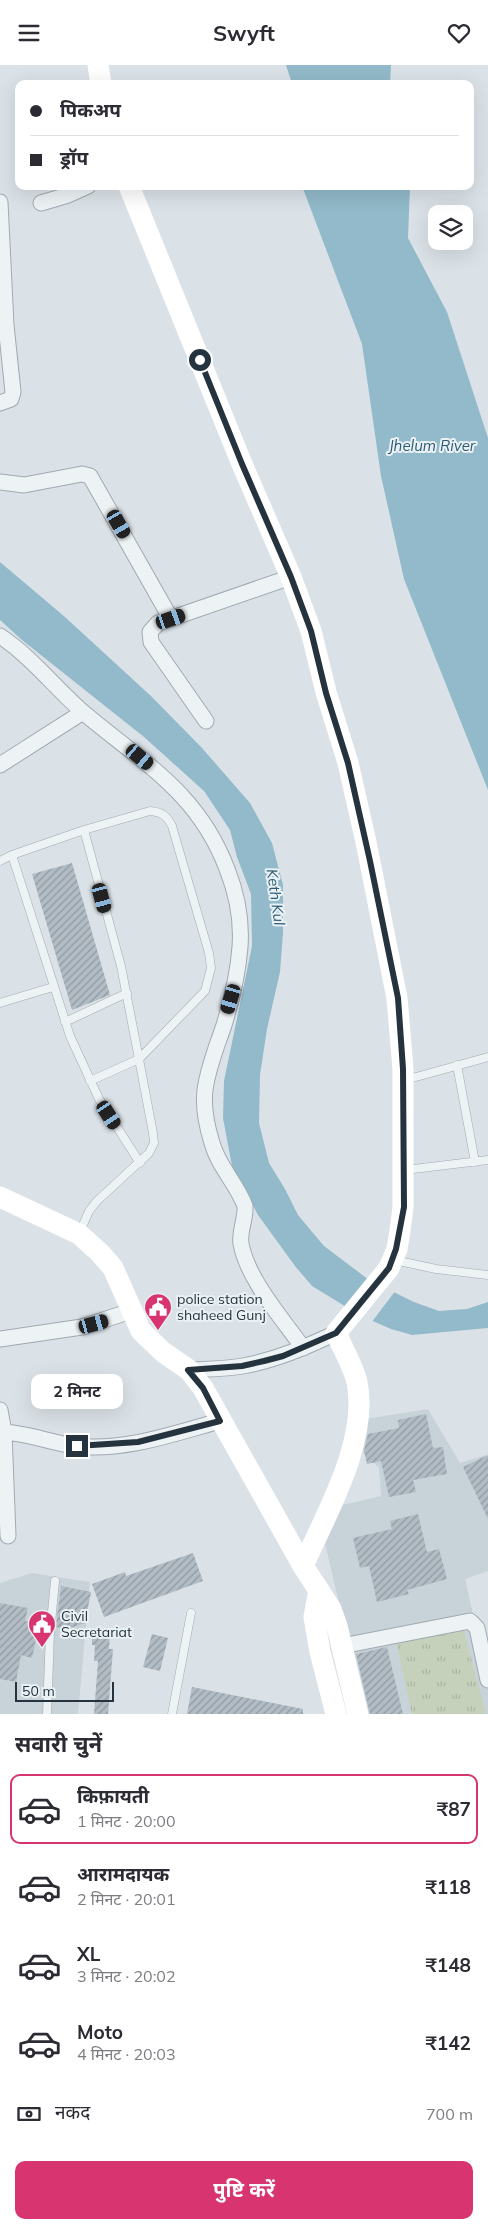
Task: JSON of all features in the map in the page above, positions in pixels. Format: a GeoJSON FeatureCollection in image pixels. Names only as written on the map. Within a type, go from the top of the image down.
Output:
{"type":"FeatureCollection","features":[{"type":"Feature","properties":{"kind":"street"},"geometry":{"type":"LineString","coordinates":[[98,65],[100,80]]}},
{"type":"Feature","properties":{"kind":"street"},"geometry":{"type":"LineString","coordinates":[[41,203],[79,190]]}},
{"type":"Feature","properties":{"kind":"street"},"geometry":{"type":"LineString","coordinates":[[131,190],[242,464],[291,577],[311,631],[326,693],[348,763],[398,998],[403,1080],[404,1207],[396,1249],[391,1263],[338,1330],[283,1356],[242,1366],[188,1370]]}},
{"type":"Feature","properties":{"kind":"street"},"geometry":{"type":"LineString","coordinates":[[0,202],[6,325],[13,392],[10,399],[0,403]]}},
{"type":"Feature","properties":{"kind":"street"},"geometry":{"type":"LineString","coordinates":[[0,482],[24,485],[82,474],[90,476],[171,619]]}},
{"type":"Feature","properties":{"kind":"street"},"geometry":{"type":"LineString","coordinates":[[206,721],[151,642],[150,632],[153,627],[171,619],[291,577]]}},
{"type":"Feature","properties":{"kind":"street"},"geometry":{"type":"LineString","coordinates":[[0,636],[14,645],[83,712],[169,781],[192,806],[207,826],[220,849],[230,877],[240,923],[240,947],[231,999],[210,1067],[205,1092],[206,1111],[212,1144],[245,1206],[246,1214],[241,1233],[241,1245],[249,1268],[303,1348]]}},
{"type":"Feature","properties":{"kind":"street"},"geometry":{"type":"LineString","coordinates":[[0,765],[83,712]]}},
{"type":"Feature","properties":{"kind":"street"},"geometry":{"type":"LineString","coordinates":[[0,1197],[79,1234],[100,1253],[113,1268],[141,1331],[151,1343],[188,1370],[203,1388],[303,1566],[331,1609],[358,1714]]}},
{"type":"Feature","properties":{"kind":"street"},"geometry":{"type":"LineString","coordinates":[[0,1339],[82,1327],[131,1311]]}},
{"type":"Feature","properties":{"kind":"street"},"geometry":{"type":"LineString","coordinates":[[303,1566],[340,1481],[357,1427],[359,1402],[356,1381],[338,1330]]}},
{"type":"Feature","properties":{"kind":"street"},"geometry":{"type":"LineString","coordinates":[[0,1410],[8,1536]]}},
{"type":"Feature","properties":{"kind":"street"},"geometry":{"type":"LineString","coordinates":[[2,1432],[77,1446],[103,1446],[138,1442],[220,1421]]}},
{"type":"Feature","properties":{"kind":"street"},"geometry":{"type":"LineString","coordinates":[[319,1590],[314,1617],[320,1652],[336,1714]]}},
{"type":"Feature","properties":{"kind":"street"},"geometry":{"type":"LineString","coordinates":[[342,1646],[470,1621],[477,1628],[488,1681]]}},
{"type":"Feature","properties":{"kind":"lane"},"geometry":{"type":"LineString","coordinates":[[0,861],[84,830],[150,811],[159,812],[167,818],[172,827],[209,953],[211,968],[205,991],[139,1059],[90,1081]]}},
{"type":"Feature","properties":{"kind":"lane"},"geometry":{"type":"LineString","coordinates":[[79,1234],[89,1211],[96,1201],[140,1163],[149,1153],[154,1143],[127,993],[84,830]]}},
{"type":"Feature","properties":{"kind":"lane"},"geometry":{"type":"LineString","coordinates":[[12,855],[65,1022],[99,1099],[140,1163]]}},
{"type":"Feature","properties":{"kind":"lane"},"geometry":{"type":"LineString","coordinates":[[0,1003],[53,987]]}},
{"type":"Feature","properties":{"kind":"lane"},"geometry":{"type":"LineString","coordinates":[[65,1022],[127,993]]}},
{"type":"Feature","properties":{"kind":"lane"},"geometry":{"type":"LineString","coordinates":[[403,1080],[488,1057]]}},
{"type":"Feature","properties":{"kind":"lane"},"geometry":{"type":"LineString","coordinates":[[457,1065],[475,1162]]}},
{"type":"Feature","properties":{"kind":"lane"},"geometry":{"type":"LineString","coordinates":[[403,1170],[488,1160]]}},
{"type":"Feature","properties":{"kind":"lane"},"geometry":{"type":"LineString","coordinates":[[391,1263],[488,1275]]}},
{"type":"Feature","properties":{"kind":"lane"},"geometry":{"type":"LineString","coordinates":[[47,1714],[50,1633],[55,1581]]}},
{"type":"Feature","properties":{"kind":"lane"},"geometry":{"type":"LineString","coordinates":[[172,1714],[191,1613]]}},
{"type":"Feature","properties":{"kind":"shaded area"},"geometry":{"type":"Polygon","coordinates":[[[428,1409],[460,1463],[486,1455],[488,1458],[488,1571],[465,1579],[488,1680],[488,1714],[365,1714],[323,1535],[342,1505],[381,1496],[379,1468],[363,1453],[365,1419],[428,1409]]]}},
{"type":"Feature","properties":{"kind":"shaded area","name":"Civil Secretariat"},"geometry":{"type":"Polygon","coordinates":[[[32,1573],[90,1582],[78,1714],[0,1714],[0,1583],[32,1573]]]}},
{"type":"Feature","properties":{"kind":"green space"},"geometry":{"type":"Polygon","coordinates":[[[462,1624],[486,1714],[412,1714],[395,1636],[462,1624]]]}},
{"type":"Feature","properties":{"kind":"water"},"geometry":{"type":"Polygon","coordinates":[[[286,65],[391,65],[390,80],[291,80],[286,65]]]}},
{"type":"Feature","properties":{"kind":"water","name":"Jhelum River"},"geometry":{"type":"Polygon","coordinates":[[[304,190],[410,190],[408,238],[447,312],[488,438],[488,790],[404,579],[381,476],[362,344],[304,190]]]}},
{"type":"Feature","properties":{"kind":"water","name":"Keth Kul"},"geometry":{"type":"Polygon","coordinates":[[[0,562],[65,617],[152,697],[202,748],[250,803],[272,843],[283,885],[283,933],[280,972],[267,1029],[260,1075],[259,1123],[269,1163],[298,1215],[324,1246],[369,1280],[414,1302],[439,1311],[467,1309],[488,1302],[488,1328],[412,1335],[391,1329],[361,1316],[312,1286],[258,1215],[232,1166],[223,1118],[224,1081],[252,946],[251,894],[237,857],[230,830],[204,791],[144,737],[22,640],[0,620],[0,562]]]}},
{"type":"Feature","properties":{"kind":"pier"},"geometry":{"type":"Polygon","coordinates":[[[370,1278],[396,1290],[371,1323],[359,1318],[370,1278]]]}},
{"type":"Feature","properties":{"kind":"building"},"geometry":{"type":"Polygon","coordinates":[[[72,863],[110,995],[72,1010],[32,874],[72,863]]]}},
{"type":"Feature","properties":{"kind":"building"},"geometry":{"type":"Polygon","coordinates":[[[426,1414],[433,1448],[443,1447],[447,1474],[413,1480],[416,1492],[389,1497],[381,1461],[367,1464],[364,1451],[368,1434],[399,1428],[398,1420],[426,1414]]]}},
{"type":"Feature","properties":{"kind":"building"},"geometry":{"type":"Polygon","coordinates":[[[488,1455],[488,1519],[463,1467],[488,1455]]]}},
{"type":"Feature","properties":{"kind":"building"},"geometry":{"type":"Polygon","coordinates":[[[418,1514],[427,1552],[439,1549],[447,1579],[407,1590],[409,1594],[377,1602],[369,1566],[360,1568],[353,1538],[392,1529],[390,1521],[418,1514]]]}},
{"type":"Feature","properties":{"kind":"building"},"geometry":{"type":"Polygon","coordinates":[[[193,1553],[203,1581],[104,1617],[92,1584],[125,1572],[126,1576],[193,1553]]]}},
{"type":"Feature","properties":{"kind":"building"},"geometry":{"type":"Polygon","coordinates":[[[61,1586],[91,1592],[85,1623],[67,1629],[56,1627],[61,1586]]]}},
{"type":"Feature","properties":{"kind":"building"},"geometry":{"type":"Polygon","coordinates":[[[0,1603],[28,1608],[25,1621],[39,1624],[32,1658],[21,1655],[16,1682],[0,1679],[0,1603]]]}},
{"type":"Feature","properties":{"kind":"building"},"geometry":{"type":"Polygon","coordinates":[[[92,1634],[110,1635],[109,1649],[113,1649],[108,1714],[94,1714],[98,1661],[94,1661],[95,1645],[92,1645],[92,1634]]]}},
{"type":"Feature","properties":{"kind":"building"},"geometry":{"type":"Polygon","coordinates":[[[152,1634],[168,1638],[160,1671],[143,1667],[152,1634]]]}},
{"type":"Feature","properties":{"kind":"building"},"geometry":{"type":"Polygon","coordinates":[[[387,1647],[403,1714],[370,1714],[356,1654],[387,1647]]]}},
{"type":"Feature","properties":{"kind":"building"},"geometry":{"type":"Polygon","coordinates":[[[192,1687],[303,1709],[303,1714],[187,1714],[192,1687]]]}},
{"type":"Feature","properties":{"kind":"place","name":"police station shaheed Gunj"},"geometry":{"type":"Point","coordinates":[158,1331]}},
{"type":"Feature","properties":{"kind":"place","name":"Civil Secretariat"},"geometry":{"type":"Point","coordinates":[42,1648]}},
{"type":"Feature","properties":{"kind":"route"},"geometry":{"type":"LineString","coordinates":[[77,1446],[103,1446],[138,1442],[220,1421],[203,1388],[188,1370],[242,1366],[264,1361],[283,1356],[336,1333],[389,1268],[396,1249],[404,1207],[403,1069],[398,998],[348,763],[326,693],[311,631],[300,601],[200,360]]}}]}
